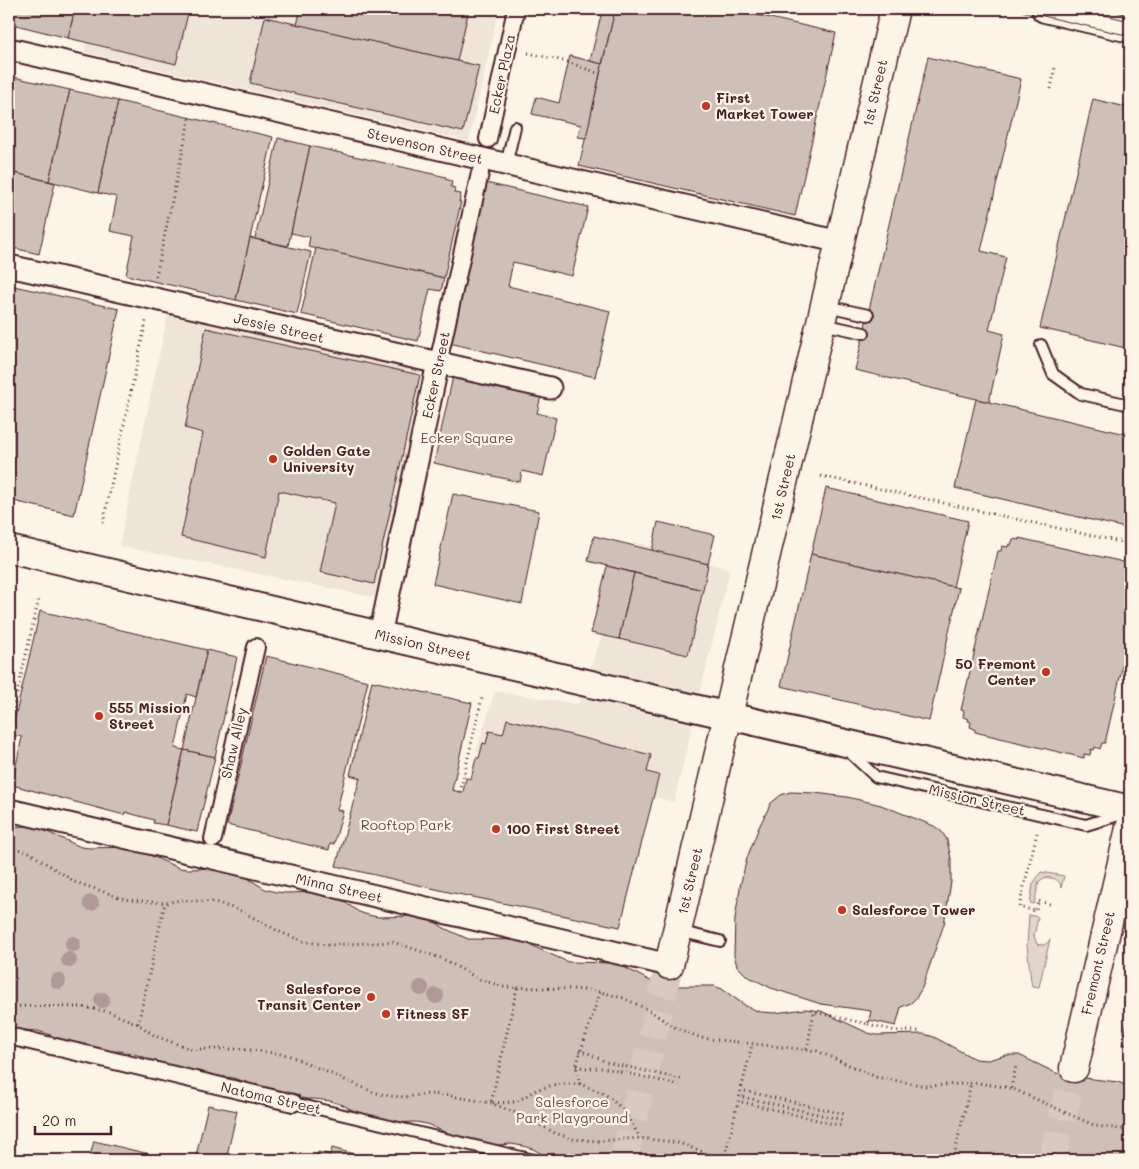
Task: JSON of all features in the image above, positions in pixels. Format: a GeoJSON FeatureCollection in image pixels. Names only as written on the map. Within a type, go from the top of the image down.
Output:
{"type":"FeatureCollection","features":[{"type":"Feature","properties":{"kind":"main road","name":"1st Street"},"geometry":{"type":"LineString","coordinates":[[669,966],[895,9]]}},
{"type":"Feature","properties":{"kind":"main road","name":"Fremont Street"},"geometry":{"type":"LineString","coordinates":[[1074,1068],[1130,828]]}},
{"type":"Feature","properties":{"kind":"street","name":"Ecker Plaza"},"geometry":{"type":"LineString","coordinates":[[488,139],[516,9]]}},
{"type":"Feature","properties":{"kind":"street"},"geometry":{"type":"LineString","coordinates":[[1045,9],[1130,29]]}},
{"type":"Feature","properties":{"kind":"street","name":"Stevenson Street"},"geometry":{"type":"LineString","coordinates":[[9,49],[840,242]]}},
{"type":"Feature","properties":{"kind":"street","name":"Ecker Street"},"geometry":{"type":"LineString","coordinates":[[380,635],[480,174]]}},
{"type":"Feature","properties":{"kind":"street","name":"Jessie Street"},"geometry":{"type":"LineString","coordinates":[[9,266],[550,388]]}},
{"type":"Feature","properties":{"kind":"street","name":"Mission Street"},"geometry":{"type":"LineString","coordinates":[[9,549],[1130,810]]}},
{"type":"Feature","properties":{"kind":"street","name":"Shaw Alley"},"geometry":{"type":"LineString","coordinates":[[213,840],[256,647]]}},
{"type":"Feature","properties":{"kind":"street","name":"Minna Street"},"geometry":{"type":"LineString","coordinates":[[9,810],[669,966]]}},
{"type":"Feature","properties":{"kind":"street","name":"Natoma Street"},"geometry":{"type":"LineString","coordinates":[[9,1036],[293,1103]]}},
{"type":"Feature","properties":{"kind":"lane"},"geometry":{"type":"LineString","coordinates":[[506,165],[515,126]]}},
{"type":"Feature","properties":{"kind":"lane"},"geometry":{"type":"LineString","coordinates":[[823,315],[868,315]]}},
{"type":"Feature","properties":{"kind":"lane"},"geometry":{"type":"LineString","coordinates":[[823,315],[864,333]]}},
{"type":"Feature","properties":{"kind":"lane"},"geometry":{"type":"LineString","coordinates":[[1041,345],[1053,374],[1081,394],[1130,404]]}},
{"type":"Feature","properties":{"kind":"lane"},"geometry":{"type":"LineString","coordinates":[[678,931],[720,942]]}},
{"type":"Feature","properties":{"kind":"lane","name":"Natoma Street"},"geometry":{"type":"LineString","coordinates":[[293,1103],[534,1160]]}},
{"type":"Feature","properties":{"kind":"path"},"geometry":{"type":"LineString","coordinates":[[528,52],[568,62],[600,74]]}},
{"type":"Feature","properties":{"kind":"path"},"geometry":{"type":"LineString","coordinates":[[1050,89],[1055,67]]}},
{"type":"Feature","properties":{"kind":"path"},"geometry":{"type":"LineString","coordinates":[[820,476],[1130,544]]}},
{"type":"Feature","properties":{"kind":"path"},"geometry":{"type":"LineString","coordinates":[[9,728],[39,598]]}},
{"type":"Feature","properties":{"kind":"path"},"geometry":{"type":"LineString","coordinates":[[460,792],[482,698]]}},
{"type":"Feature","properties":{"kind":"path"},"geometry":{"type":"LineString","coordinates":[[1037,833],[1019,907],[1036,911],[1038,901],[1050,904]]}},
{"type":"Feature","properties":{"kind":"path"},"geometry":{"type":"LineString","coordinates":[[9,850],[27,852],[75,882],[128,900],[165,903],[181,900],[215,902],[241,910],[280,932],[302,941],[326,945],[393,942],[441,958],[478,979],[504,987],[575,989],[600,992],[623,998],[674,1027],[701,1038],[817,1051],[876,1077],[927,1086],[970,1083],[1011,1088],[1096,1126],[1130,1130]]}},
{"type":"Feature","properties":{"kind":"path"},"geometry":{"type":"LineString","coordinates":[[138,1024],[165,903]]}},
{"type":"Feature","properties":{"kind":"path"},"geometry":{"type":"LineString","coordinates":[[491,1103],[517,988]]}},
{"type":"Feature","properties":{"kind":"path"},"geometry":{"type":"LineString","coordinates":[[580,1084],[576,1066],[579,1051],[600,992]]}},
{"type":"Feature","properties":{"kind":"path"},"geometry":{"type":"LineString","coordinates":[[9,1006],[83,1007],[109,1012],[138,1024],[155,1036],[191,1049],[243,1049],[288,1055],[373,1092],[389,1096],[445,1095],[491,1103],[572,1139],[600,1141],[640,1138],[680,1143],[724,1160],[752,1045]]}},
{"type":"Feature","properties":{"kind":"path"},"geometry":{"type":"LineString","coordinates":[[807,1049],[814,1012],[868,1022],[896,1031],[922,1031]]}},
{"type":"Feature","properties":{"kind":"path"},"geometry":{"type":"LineString","coordinates":[[506,1036],[510,1037]]}},
{"type":"Feature","properties":{"kind":"path"},"geometry":{"type":"LineString","coordinates":[[579,1051],[588,1053],[606,1062],[681,1079]]}},
{"type":"Feature","properties":{"kind":"path"},"geometry":{"type":"LineString","coordinates":[[576,1066],[605,1068],[679,1085]]}},
{"type":"Feature","properties":{"kind":"path"},"geometry":{"type":"LineString","coordinates":[[1011,1088],[1016,1066]]}},
{"type":"Feature","properties":{"kind":"path"},"geometry":{"type":"LineString","coordinates":[[953,1160],[970,1083]]}},
{"type":"Feature","properties":{"kind":"path"},"geometry":{"type":"LineString","coordinates":[[491,1103],[516,1102],[536,1090],[556,1084],[580,1084],[605,1094],[625,1111],[640,1138]]}},
{"type":"Feature","properties":{"kind":"path"},"geometry":{"type":"LineString","coordinates":[[745,1091],[844,1114]]}},
{"type":"Feature","properties":{"kind":"path"},"geometry":{"type":"LineString","coordinates":[[743,1097],[843,1120]]}},
{"type":"Feature","properties":{"kind":"path"},"geometry":{"type":"LineString","coordinates":[[742,1102],[842,1126]]}},
{"type":"Feature","properties":{"kind":"shaded area"},"geometry":{"type":"Polygon","coordinates":[[[94,9],[499,9],[469,141],[84,52],[94,9]]]}},
{"type":"Feature","properties":{"kind":"shaded area","name":"Golden Gate University"},"geometry":{"type":"Polygon","coordinates":[[[168,312],[426,372],[378,598],[119,546],[168,312]]]}},
{"type":"Feature","properties":{"kind":"shaded area"},"geometry":{"type":"Polygon","coordinates":[[[634,542],[730,569],[674,802],[476,751],[495,691],[578,704],[634,542]]]}},
{"type":"Feature","properties":{"kind":"shaded area"},"geometry":{"type":"Polygon","coordinates":[[[1041,872],[1064,876],[1061,888],[1056,879],[1044,878],[1039,881],[1034,904],[1030,903],[1033,884],[1041,872]]]}},
{"type":"Feature","properties":{"kind":"shaded area"},"geometry":{"type":"Polygon","coordinates":[[[1029,915],[1038,917],[1034,936],[1037,944],[1048,943],[1050,939],[1039,987],[1032,986],[1031,981],[1027,945],[1029,915]]]}},
{"type":"Feature","properties":{"kind":"building"},"geometry":{"type":"Polygon","coordinates":[[[15,9],[75,9],[68,38],[12,24],[15,9]]]}},
{"type":"Feature","properties":{"kind":"building"},"geometry":{"type":"Polygon","coordinates":[[[75,9],[189,9],[176,64],[68,38],[75,9]]]}},
{"type":"Feature","properties":{"kind":"building"},"geometry":{"type":"Polygon","coordinates":[[[301,9],[469,9],[457,61],[297,25],[301,9]]]}},
{"type":"Feature","properties":{"kind":"building","name":"First Market Tower"},"geometry":{"type":"Polygon","coordinates":[[[615,9],[731,9],[836,33],[795,216],[579,166],[615,9]]]}},
{"type":"Feature","properties":{"kind":"building"},"geometry":{"type":"Polygon","coordinates":[[[602,11],[614,14],[602,64],[590,61],[602,11]]]}},
{"type":"Feature","properties":{"kind":"building"},"geometry":{"type":"Polygon","coordinates":[[[265,17],[479,66],[463,132],[250,83],[265,17]]]}},
{"type":"Feature","properties":{"kind":"building"},"geometry":{"type":"Polygon","coordinates":[[[570,56],[602,64],[586,138],[578,137],[581,125],[532,114],[536,97],[559,103],[570,56]]]}},
{"type":"Feature","properties":{"kind":"building"},"geometry":{"type":"Polygon","coordinates":[[[928,57],[1021,79],[981,251],[1006,257],[989,330],[1004,334],[989,402],[855,370],[928,57]]]}},
{"type":"Feature","properties":{"kind":"building"},"geometry":{"type":"Polygon","coordinates":[[[9,76],[70,90],[49,181],[9,172],[9,76]]]}},
{"type":"Feature","properties":{"kind":"building"},"geometry":{"type":"Polygon","coordinates":[[[70,90],[118,101],[98,193],[49,181],[70,90]]]}},
{"type":"Feature","properties":{"kind":"building"},"geometry":{"type":"Polygon","coordinates":[[[1093,99],[1130,108],[1130,349],[1040,328],[1093,99]]]}},
{"type":"Feature","properties":{"kind":"building"},"geometry":{"type":"Polygon","coordinates":[[[118,101],[273,137],[236,300],[126,275],[134,236],[110,231],[117,197],[98,193],[118,101]]]}},
{"type":"Feature","properties":{"kind":"building"},"geometry":{"type":"Polygon","coordinates":[[[278,138],[310,146],[288,246],[255,239],[278,138]]]}},
{"type":"Feature","properties":{"kind":"building"},"geometry":{"type":"Polygon","coordinates":[[[310,146],[446,177],[445,179],[452,181],[451,187],[455,188],[454,193],[461,194],[459,202],[461,202],[444,278],[308,247],[310,237],[291,233],[310,146]]]}},
{"type":"Feature","properties":{"kind":"building"},"geometry":{"type":"Polygon","coordinates":[[[15,173],[55,183],[39,254],[9,247],[9,184],[12,185],[15,173]]]}},
{"type":"Feature","properties":{"kind":"building"},"geometry":{"type":"Polygon","coordinates":[[[486,183],[588,207],[572,276],[513,262],[508,286],[610,311],[595,377],[449,343],[486,183]]]}},
{"type":"Feature","properties":{"kind":"building"},"geometry":{"type":"Polygon","coordinates":[[[250,238],[311,252],[297,314],[236,300],[250,238]]]}},
{"type":"Feature","properties":{"kind":"building"},"geometry":{"type":"Polygon","coordinates":[[[316,248],[444,278],[441,291],[430,289],[418,341],[301,314],[316,248]]]}},
{"type":"Feature","properties":{"kind":"building"},"geometry":{"type":"Polygon","coordinates":[[[9,285],[119,309],[74,515],[9,500],[9,285]]]}},
{"type":"Feature","properties":{"kind":"building","name":"Golden Gate University"},"geometry":{"type":"Polygon","coordinates":[[[206,328],[420,375],[374,584],[320,572],[335,503],[279,491],[266,557],[181,537],[203,433],[185,428],[206,328]]]}},
{"type":"Feature","properties":{"kind":"building"},"geometry":{"type":"Polygon","coordinates":[[[453,376],[541,396],[537,413],[556,418],[543,476],[522,471],[520,482],[434,463],[453,376]]]}},
{"type":"Feature","properties":{"kind":"building"},"geometry":{"type":"Polygon","coordinates":[[[976,399],[1130,435],[1130,529],[955,488],[976,399]]]}},
{"type":"Feature","properties":{"kind":"building"},"geometry":{"type":"Polygon","coordinates":[[[826,488],[968,521],[953,587],[811,554],[826,488]]]}},
{"type":"Feature","properties":{"kind":"building"},"geometry":{"type":"Polygon","coordinates":[[[453,494],[539,511],[522,604],[433,584],[453,494]]]}},
{"type":"Feature","properties":{"kind":"building"},"geometry":{"type":"Polygon","coordinates":[[[658,522],[715,535],[708,564],[652,551],[658,522]]]}},
{"type":"Feature","properties":{"kind":"building"},"geometry":{"type":"Polygon","coordinates":[[[594,536],[708,564],[703,590],[588,561],[594,536]]]}},
{"type":"Feature","properties":{"kind":"building","name":"50 Fremont Center"},"geometry":{"type":"Polygon","coordinates":[[[1019,538],[1128,563],[1127,567],[1130,567],[1130,633],[1105,743],[1102,743],[1100,749],[1095,747],[1094,750],[1091,749],[1090,755],[1084,754],[1084,758],[975,732],[975,729],[970,727],[971,722],[968,721],[969,719],[963,717],[964,711],[961,710],[998,551],[1001,551],[1002,546],[1008,547],[1009,544],[1011,545],[1013,539],[1019,540],[1019,538]]]}},
{"type":"Feature","properties":{"kind":"building"},"geometry":{"type":"Polygon","coordinates":[[[811,554],[959,588],[929,721],[781,686],[811,554]]]}},
{"type":"Feature","properties":{"kind":"building"},"geometry":{"type":"Polygon","coordinates":[[[607,566],[634,573],[619,639],[591,633],[607,566]]]}},
{"type":"Feature","properties":{"kind":"building"},"geometry":{"type":"Polygon","coordinates":[[[634,573],[703,590],[688,655],[619,639],[634,573]]]}},
{"type":"Feature","properties":{"kind":"building","name":"555 Mission Street"},"geometry":{"type":"Polygon","coordinates":[[[40,611],[207,650],[196,697],[187,694],[175,748],[184,750],[166,825],[153,823],[154,820],[125,812],[124,815],[12,785],[22,737],[11,735],[40,611]]]}},
{"type":"Feature","properties":{"kind":"building"},"geometry":{"type":"Polygon","coordinates":[[[207,650],[237,657],[215,757],[184,750],[207,650]]]}},
{"type":"Feature","properties":{"kind":"building"},"geometry":{"type":"Polygon","coordinates":[[[266,656],[368,681],[337,810],[343,811],[334,844],[330,844],[329,850],[227,825],[266,656]]]}},
{"type":"Feature","properties":{"kind":"building","name":"100 First Street"},"geometry":{"type":"Polygon","coordinates":[[[372,681],[472,703],[452,790],[463,792],[466,778],[471,779],[476,758],[479,758],[483,743],[486,744],[489,731],[503,734],[507,719],[651,755],[647,772],[659,775],[620,927],[453,893],[336,866],[360,778],[350,775],[372,681]]]}},
{"type":"Feature","properties":{"kind":"building"},"geometry":{"type":"Polygon","coordinates":[[[184,750],[215,757],[197,832],[166,825],[184,750]]]}},
{"type":"Feature","properties":{"kind":"building","name":"Salesforce Tower"},"geometry":{"type":"Polygon","coordinates":[[[790,792],[847,797],[881,805],[934,826],[942,832],[947,840],[951,859],[951,882],[944,924],[922,988],[911,1003],[901,1007],[896,1026],[869,1020],[871,1011],[821,1004],[771,988],[747,976],[737,966],[734,955],[735,918],[747,858],[771,803],[781,795],[790,792]]]}},
{"type":"Feature","properties":{"kind":"building","name":"Salesforce Transit Center"},"geometry":{"type":"Polygon","coordinates":[[[34,826],[81,847],[123,847],[143,852],[179,868],[221,868],[238,872],[265,889],[276,892],[318,892],[340,899],[359,912],[368,915],[378,917],[422,916],[468,939],[519,940],[568,962],[616,963],[660,986],[714,986],[722,989],[746,1006],[760,1012],[775,1013],[805,1009],[821,1011],[868,1033],[877,1035],[924,1034],[934,1037],[975,1059],[988,1060],[1006,1055],[1019,1055],[1056,1073],[1118,1082],[1130,1087],[1130,1160],[553,1160],[533,1149],[523,1146],[511,1144],[485,1146],[462,1140],[427,1124],[416,1122],[390,1123],[365,1117],[343,1105],[330,1101],[279,1099],[246,1082],[218,1076],[198,1078],[169,1071],[144,1057],[131,1053],[120,1051],[90,1053],[72,1048],[51,1035],[38,1031],[9,1031],[9,827],[34,826]]]}},
{"type":"Feature","properties":{"kind":"building"},"geometry":{"type":"Polygon","coordinates":[[[1130,1009],[1130,1046],[1122,1044],[1130,1009]]]}},
{"type":"Feature","properties":{"kind":"building"},"geometry":{"type":"Polygon","coordinates":[[[208,1105],[237,1111],[226,1160],[195,1160],[208,1105]]]}},
{"type":"Feature","properties":{"kind":"building"},"geometry":{"type":"Polygon","coordinates":[[[94,1141],[175,1160],[89,1160],[94,1141]]]}},
{"type":"Feature","properties":{"kind":"building"},"geometry":{"type":"Polygon","coordinates":[[[332,1148],[382,1160],[316,1160],[318,1152],[330,1155],[332,1148]]]}},
{"type":"Feature","properties":{"kind":"tunnel"},"geometry":{"type":"LineString","coordinates":[[624,1160],[669,965]]}},
{"type":"Feature","properties":{"kind":"tunnel"},"geometry":{"type":"LineString","coordinates":[[1052,1160],[1074,1068]]}},
{"type":"Feature","properties":{"kind":"tram line"},"geometry":{"type":"LineString","coordinates":[[1013,9],[1130,36]]}},
{"type":"Feature","properties":{"kind":"tram line"},"geometry":{"type":"LineString","coordinates":[[1079,9],[1130,21]]}},
{"type":"Feature","properties":{"kind":"place","name":"First Market Tower"},"geometry":{"type":"Point","coordinates":[706,106]}},
{"type":"Feature","properties":{"kind":"place","name":"Golden Gate University"},"geometry":{"type":"Point","coordinates":[273,459]}},
{"type":"Feature","properties":{"kind":"place","name":"50 Fremont Center"},"geometry":{"type":"Point","coordinates":[1046,672]}},
{"type":"Feature","properties":{"kind":"place","name":"555 Mission Street"},"geometry":{"type":"Point","coordinates":[99,716]}},
{"type":"Feature","properties":{"kind":"place","name":"100 First Street"},"geometry":{"type":"Point","coordinates":[496,829]}},
{"type":"Feature","properties":{"kind":"place","name":"Salesforce Tower"},"geometry":{"type":"Point","coordinates":[842,910]}},
{"type":"Feature","properties":{"kind":"place","name":"Salesforce Transit Center"},"geometry":{"type":"Point","coordinates":[371,997]}},
{"type":"Feature","properties":{"kind":"place","name":"Fitness SF"},"geometry":{"type":"Point","coordinates":[386,1014]}},
{"type":"Feature","properties":{"kind":"park label","name":"Ecker Square"},"geometry":{"type":"Point","coordinates":[467,438]}},
{"type":"Feature","properties":{"kind":"park label","name":"Rooftop Park"},"geometry":{"type":"Point","coordinates":[406,825]}},
{"type":"Feature","properties":{"kind":"park label","name":"Salesforce Park Playground"},"geometry":{"type":"Point","coordinates":[572,1110]}}]}
